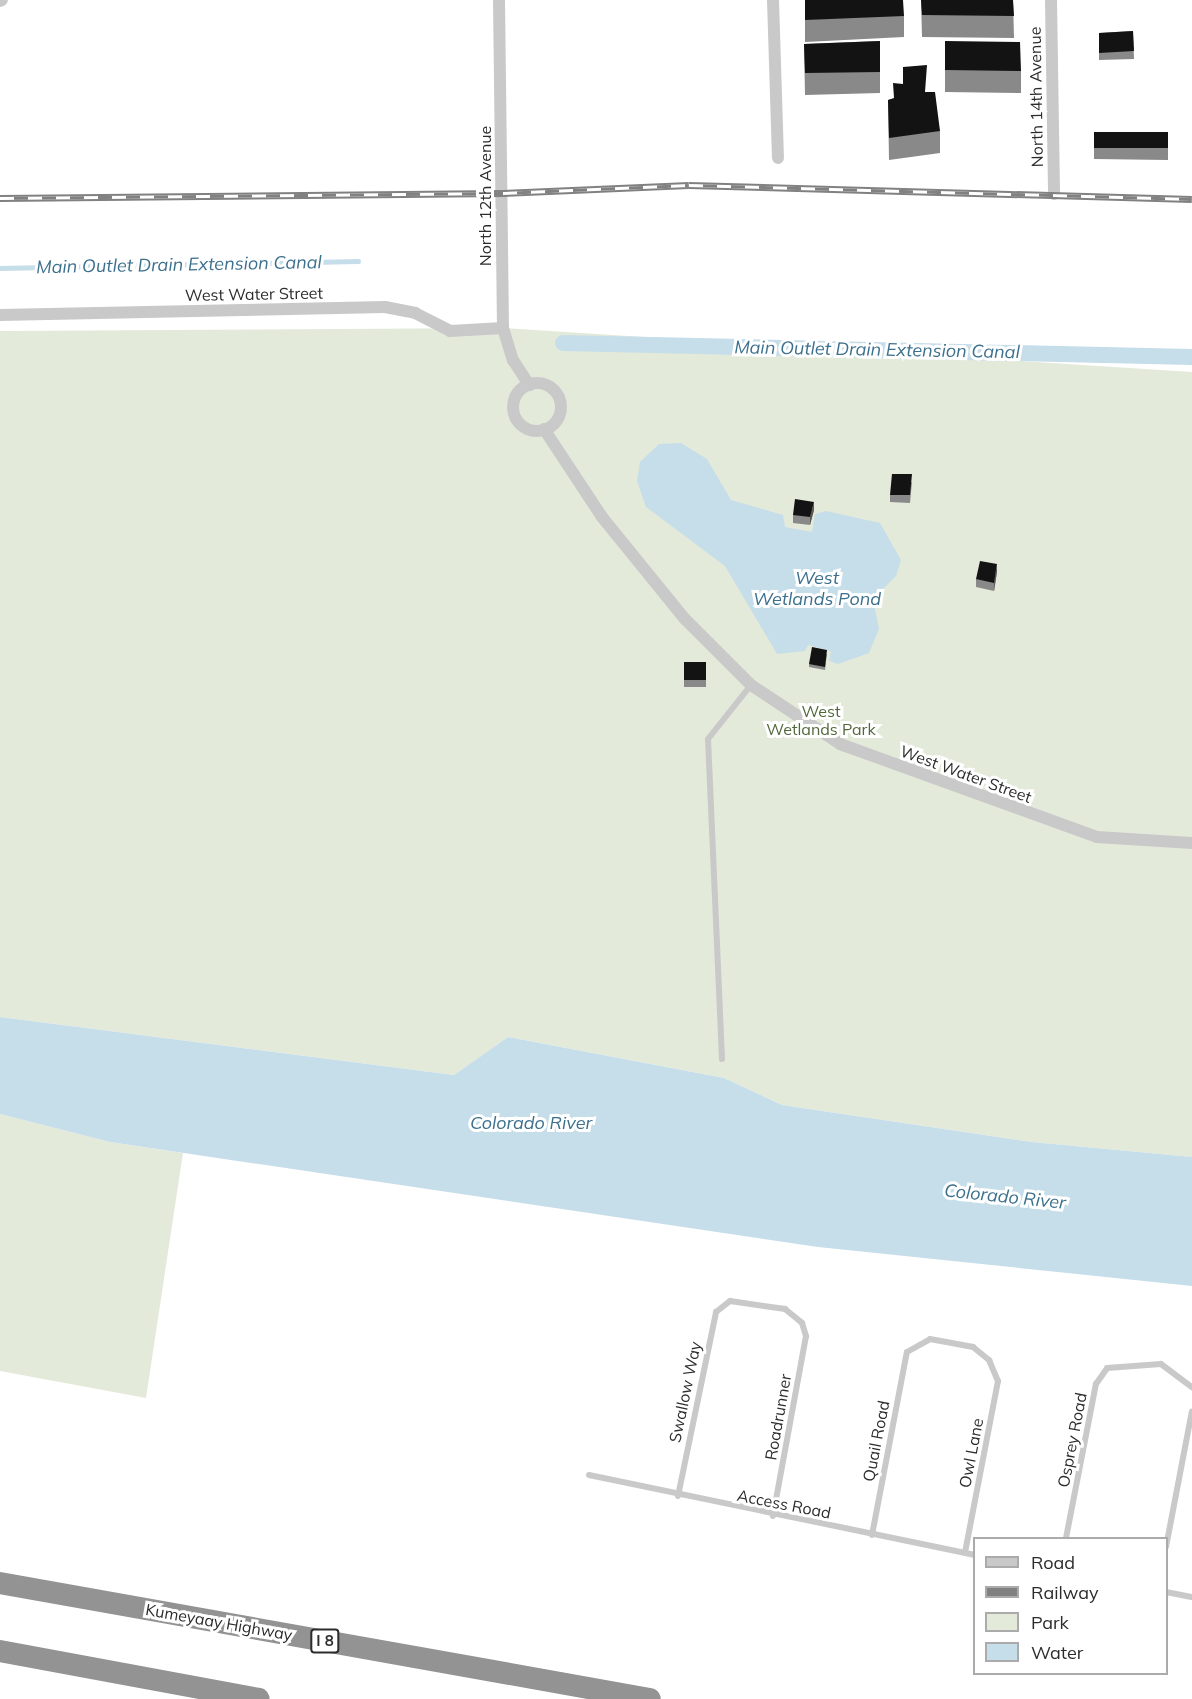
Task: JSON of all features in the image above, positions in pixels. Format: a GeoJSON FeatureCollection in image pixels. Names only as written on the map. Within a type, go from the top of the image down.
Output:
{"type":"FeatureCollection","features":[{"type":"Feature","properties":{"kind":"highway","name":"Kumeyaay Highway"},"geometry":{"type":"LineString","coordinates":[[0,1584],[650,1699]]}},
{"type":"Feature","properties":{"kind":"highway"},"geometry":{"type":"LineString","coordinates":[[0,1651],[259,1699]]}},
{"type":"Feature","properties":{"kind":"street","name":"North 12th Avenue"},"geometry":{"type":"LineString","coordinates":[[499,0],[503,328],[513,360],[529,385]]}},
{"type":"Feature","properties":{"kind":"street"},"geometry":{"type":"LineString","coordinates":[[773,0],[778,158]]}},
{"type":"Feature","properties":{"kind":"street","name":"North 14th Avenue"},"geometry":{"type":"LineString","coordinates":[[1051,0],[1054,194]]}},
{"type":"Feature","properties":{"kind":"street","name":"West Water Street"},"geometry":{"type":"LineString","coordinates":[[0,315],[385,307],[415,313],[450,331],[503,328]]}},
{"type":"Feature","properties":{"kind":"street"},"geometry":{"type":"LineString","coordinates":[[544,384],[560,401],[559,415],[544,429],[528,429],[513,411],[516,395],[529,385],[544,384]]}},
{"type":"Feature","properties":{"kind":"street","name":"West Water Street"},"geometry":{"type":"LineString","coordinates":[[544,429],[602,517],[685,619],[751,685],[840,744],[986,801],[1096,837],[1192,843]]}},
{"type":"Feature","properties":{"kind":"lane"},"geometry":{"type":"LineString","coordinates":[[722,1059],[708,739],[751,685]]}},
{"type":"Feature","properties":{"kind":"lane","name":"Roadrunner"},"geometry":{"type":"LineString","coordinates":[[730,1301],[785,1309],[802,1323],[806,1336],[773,1516]]}},
{"type":"Feature","properties":{"kind":"lane","name":"Swallow Way"},"geometry":{"type":"LineString","coordinates":[[678,1496],[716,1312],[730,1301]]}},
{"type":"Feature","properties":{"kind":"lane","name":"Quail Road"},"geometry":{"type":"LineString","coordinates":[[872,1535],[907,1352],[930,1339],[973,1347],[988,1360]]}},
{"type":"Feature","properties":{"kind":"lane","name":"Owl Lane"},"geometry":{"type":"LineString","coordinates":[[965,1553],[998,1381],[988,1360]]}},
{"type":"Feature","properties":{"kind":"lane","name":"Osprey Road"},"geometry":{"type":"LineString","coordinates":[[1066,1537],[1096,1384],[1107,1368],[1119,1363],[1161,1364],[1192,1387]]}},
{"type":"Feature","properties":{"kind":"lane"},"geometry":{"type":"LineString","coordinates":[[1168,1542],[1192,1411]]}},
{"type":"Feature","properties":{"kind":"lane","name":"Access Road"},"geometry":{"type":"LineString","coordinates":[[589,1475],[773,1516],[973,1555]]}},
{"type":"Feature","properties":{"kind":"lane"},"geometry":{"type":"LineString","coordinates":[[1168,1593],[1192,1598]]}},
{"type":"Feature","properties":{"kind":"green space","name":"West Wetlands Park"},"geometry":{"type":"Polygon","coordinates":[[[503,328],[1192,372],[1192,1157],[1032,1142],[782,1105],[724,1078],[508,1037],[454,1075],[0,1017],[0,331],[503,328]]]}},
{"type":"Feature","properties":{"kind":"green space"},"geometry":{"type":"Polygon","coordinates":[[[0,1114],[110,1142],[183,1153],[146,1398],[0,1371],[0,1114]]]}},
{"type":"Feature","properties":{"kind":"water","name":"West Wetlands Pond"},"geometry":{"type":"Polygon","coordinates":[[[681,443],[707,459],[731,500],[783,515],[785,527],[812,532],[815,514],[826,511],[880,523],[901,560],[896,576],[873,599],[879,629],[869,653],[838,664],[829,661],[831,651],[808,645],[805,651],[777,654],[725,566],[646,507],[637,481],[640,462],[659,444],[681,443]]]}},
{"type":"Feature","properties":{"kind":"water","name":"Colorado River"},"geometry":{"type":"Polygon","coordinates":[[[0,1017],[454,1075],[508,1037],[724,1078],[782,1105],[1032,1142],[1192,1157],[1192,1286],[818,1247],[110,1142],[0,1114],[0,1017]]]}},
{"type":"Feature","properties":{"kind":"building"},"geometry":{"type":"Polygon","coordinates":[[[805,0],[903,0],[904,16],[805,20],[805,0]]]}},
{"type":"Feature","properties":{"kind":"building"},"geometry":{"type":"Polygon","coordinates":[[[921,0],[1013,0],[1014,16],[922,15],[921,0]]]}},
{"type":"Feature","properties":{"kind":"building"},"geometry":{"type":"Polygon","coordinates":[[[1133,31],[1134,51],[1099,53],[1099,33],[1133,31]]]}},
{"type":"Feature","properties":{"kind":"building"},"geometry":{"type":"Polygon","coordinates":[[[880,41],[880,72],[805,73],[804,44],[880,41]]]}},
{"type":"Feature","properties":{"kind":"building"},"geometry":{"type":"Polygon","coordinates":[[[945,41],[1020,42],[1021,71],[945,70],[945,41]]]}},
{"type":"Feature","properties":{"kind":"building"},"geometry":{"type":"Polygon","coordinates":[[[927,65],[925,92],[935,92],[940,131],[889,138],[888,100],[894,98],[893,83],[903,84],[903,67],[927,65]]]}},
{"type":"Feature","properties":{"kind":"building"},"geometry":{"type":"Polygon","coordinates":[[[1094,132],[1168,132],[1168,148],[1094,148],[1094,132]]]}},
{"type":"Feature","properties":{"kind":"building"},"geometry":{"type":"Polygon","coordinates":[[[892,474],[912,474],[910,495],[890,495],[892,474]]]}},
{"type":"Feature","properties":{"kind":"building"},"geometry":{"type":"Polygon","coordinates":[[[795,499],[814,502],[810,517],[793,515],[795,499]]]}},
{"type":"Feature","properties":{"kind":"building"},"geometry":{"type":"Polygon","coordinates":[[[980,561],[997,564],[994,583],[976,579],[980,561]]]}},
{"type":"Feature","properties":{"kind":"building"},"geometry":{"type":"Polygon","coordinates":[[[812,647],[827,650],[825,667],[809,664],[812,647]]]}},
{"type":"Feature","properties":{"kind":"building"},"geometry":{"type":"Polygon","coordinates":[[[684,662],[706,662],[706,680],[684,680],[684,662]]]}},
{"type":"Feature","properties":{"kind":"waterway","name":"Main Outlet Drain Extension Canal"},"geometry":{"type":"LineString","coordinates":[[0,268],[358,261]]}},
{"type":"Feature","properties":{"kind":"waterway","name":"Main Outlet Drain Extension Canal"},"geometry":{"type":"LineString","coordinates":[[563,343],[1192,357]]}},
{"type":"Feature","properties":{"kind":"railway"},"geometry":{"type":"LineString","coordinates":[[0,198],[503,193],[689,185],[1192,199]]}}]}
